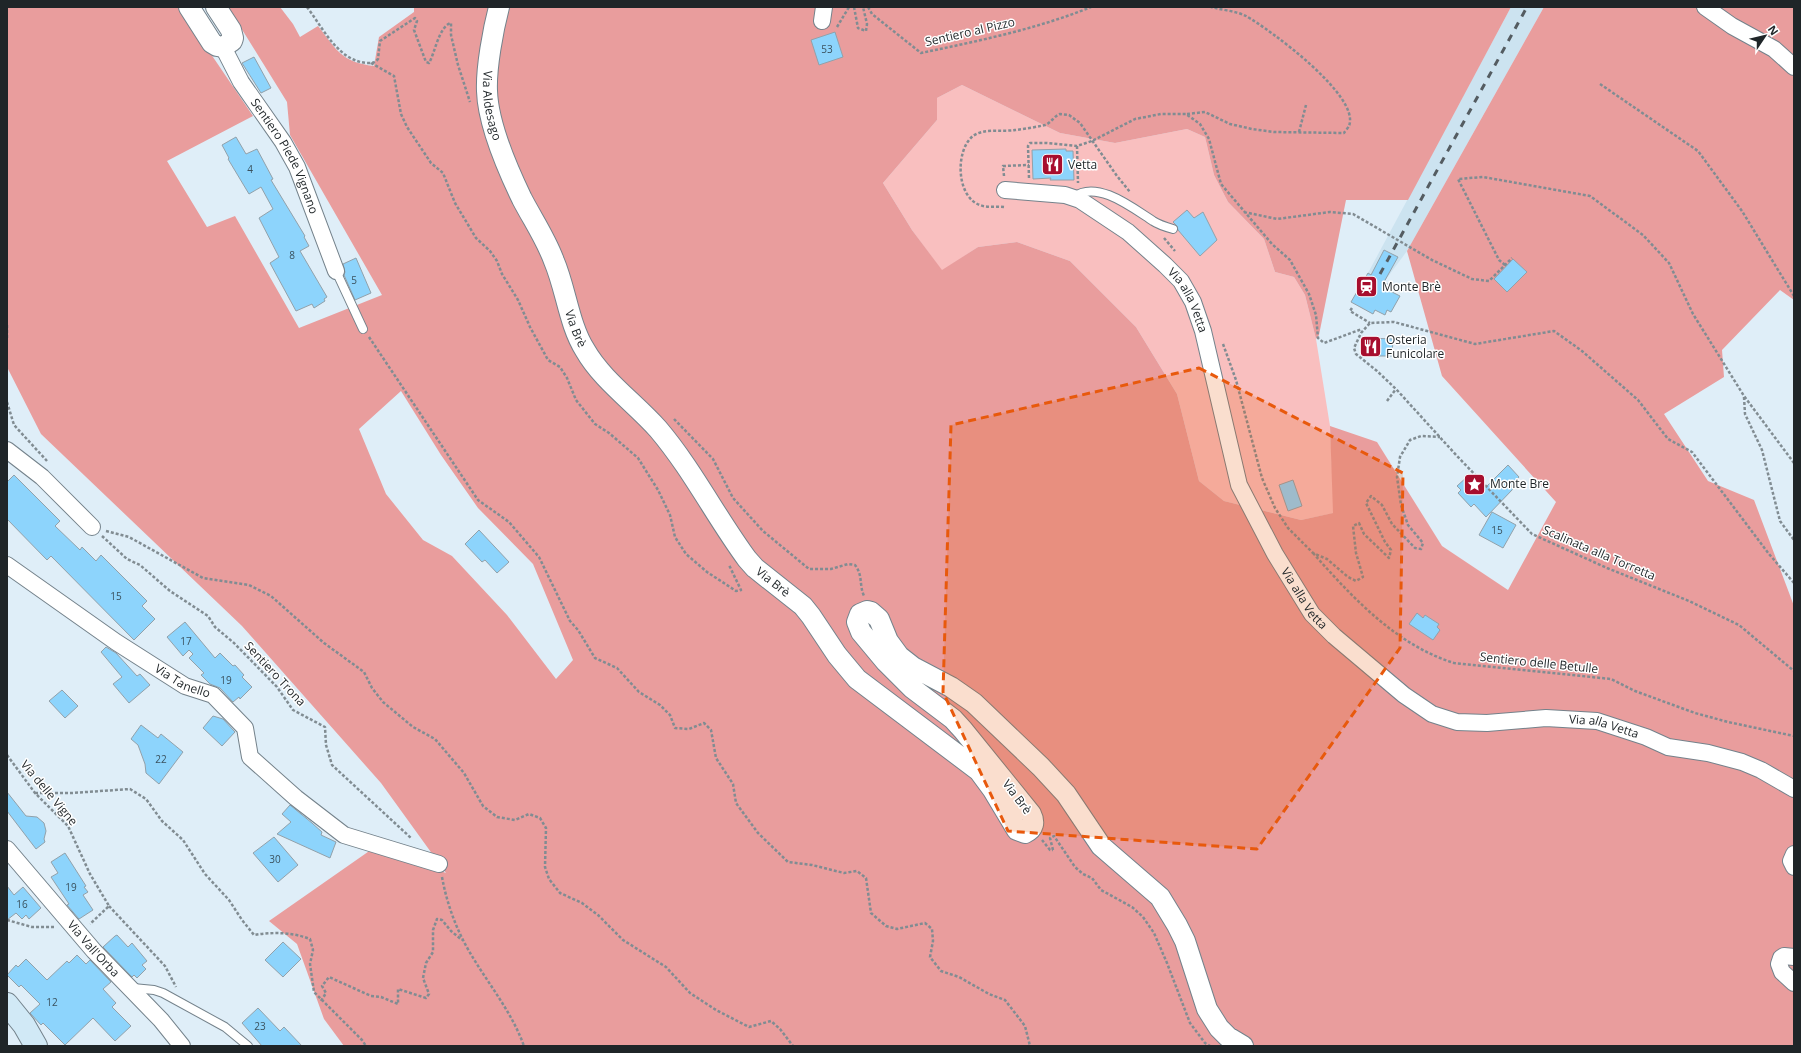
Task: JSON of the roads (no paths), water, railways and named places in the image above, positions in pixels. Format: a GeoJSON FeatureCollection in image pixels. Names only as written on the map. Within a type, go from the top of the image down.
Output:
{"type":"FeatureCollection","features":[{"type":"Feature","properties":{"kind":"main road"},"geometry":{"type":"LineString","coordinates":[[7,1004],[24,1024],[36,1046]]}},
{"type":"Feature","properties":{"kind":"street"},"geometry":{"type":"LineString","coordinates":[[189,7],[212,43],[223,47],[232,41],[233,34],[216,7]]}},
{"type":"Feature","properties":{"kind":"street","name":"Via Aldesago"},"geometry":{"type":"LineString","coordinates":[[499,7],[487,80],[488,102],[506,160],[523,200]]}},
{"type":"Feature","properties":{"kind":"street"},"geometry":{"type":"LineString","coordinates":[[1705,7],[1732,26],[1774,49],[1794,67]]}},
{"type":"Feature","properties":{"kind":"street","name":"Sentiero Piede Vignano"},"geometry":{"type":"LineString","coordinates":[[223,47],[241,82],[283,142],[297,167],[336,271]]}},
{"type":"Feature","properties":{"kind":"street","name":"Via alla Vetta"},"geometry":{"type":"LineString","coordinates":[[1005,190],[1076,190],[1166,265],[1184,286],[1193,302],[1203,331],[1238,485],[1275,554],[1312,614],[1334,636],[1404,694],[1432,714],[1457,722],[1487,723],[1546,718],[1597,721],[1646,737],[1668,747],[1708,753],[1742,762],[1761,770],[1794,788]]}},
{"type":"Feature","properties":{"kind":"street","name":"Via Brè"},"geometry":{"type":"LineString","coordinates":[[523,200],[554,260],[575,328],[584,350],[600,370],[658,430],[681,460],[736,543],[755,568],[803,606],[837,655],[858,679],[979,771],[993,790],[1013,827],[1021,833],[1029,831],[1034,824],[1032,814],[976,743],[953,719],[912,688],[886,662],[860,632],[857,622],[860,614],[867,611],[873,613],[878,619],[888,641],[899,656],[913,667],[962,694],[987,714],[1056,782],[1101,846],[1160,897],[1185,941],[1206,1009],[1219,1028],[1228,1037],[1243,1046]]}},
{"type":"Feature","properties":{"kind":"street"},"geometry":{"type":"LineString","coordinates":[[7,450],[33,469],[92,527]]}},
{"type":"Feature","properties":{"kind":"street","name":"Via Tanello"},"geometry":{"type":"LineString","coordinates":[[7,565],[122,646],[185,686],[213,695],[245,728],[250,757],[296,798],[344,835],[439,864]]}},
{"type":"Feature","properties":{"kind":"street","name":"Via Vall'Orba"},"geometry":{"type":"LineString","coordinates":[[7,849],[74,928],[161,1020],[182,1046]]}},
{"type":"Feature","properties":{"kind":"street"},"geometry":{"type":"LineString","coordinates":[[1794,854],[1791,860],[1794,868]]}},
{"type":"Feature","properties":{"kind":"street"},"geometry":{"type":"LineString","coordinates":[[1794,957],[1784,956],[1781,958],[1779,964],[1782,972],[1794,983]]}},
{"type":"Feature","properties":{"kind":"lane"},"geometry":{"type":"LineString","coordinates":[[1076,190],[1080,193],[1087,192],[1109,196],[1125,202],[1144,216],[1173,229]]}},
{"type":"Feature","properties":{"kind":"lane"},"geometry":{"type":"LineString","coordinates":[[336,271],[363,328]]}},
{"type":"Feature","properties":{"kind":"lane"},"geometry":{"type":"LineString","coordinates":[[130,988],[154,990],[177,1001],[225,1027],[248,1046]]}},
{"type":"Feature","properties":{"kind":"railway"},"geometry":{"type":"LineString","coordinates":[[1380,274],[1527,7]]}},
{"type":"Feature","properties":{"kind":"place","name":"Vetta"},"geometry":{"type":"Point","coordinates":[1053,165]}},
{"type":"Feature","properties":{"kind":"place","name":"Monte Brè"},"geometry":{"type":"Point","coordinates":[1367,287]}},
{"type":"Feature","properties":{"kind":"place","name":"Osteria Funicolare"},"geometry":{"type":"Point","coordinates":[1370,347]}},
{"type":"Feature","properties":{"kind":"place","name":"Monte Bre"},"geometry":{"type":"Point","coordinates":[1474,484]}}]}
